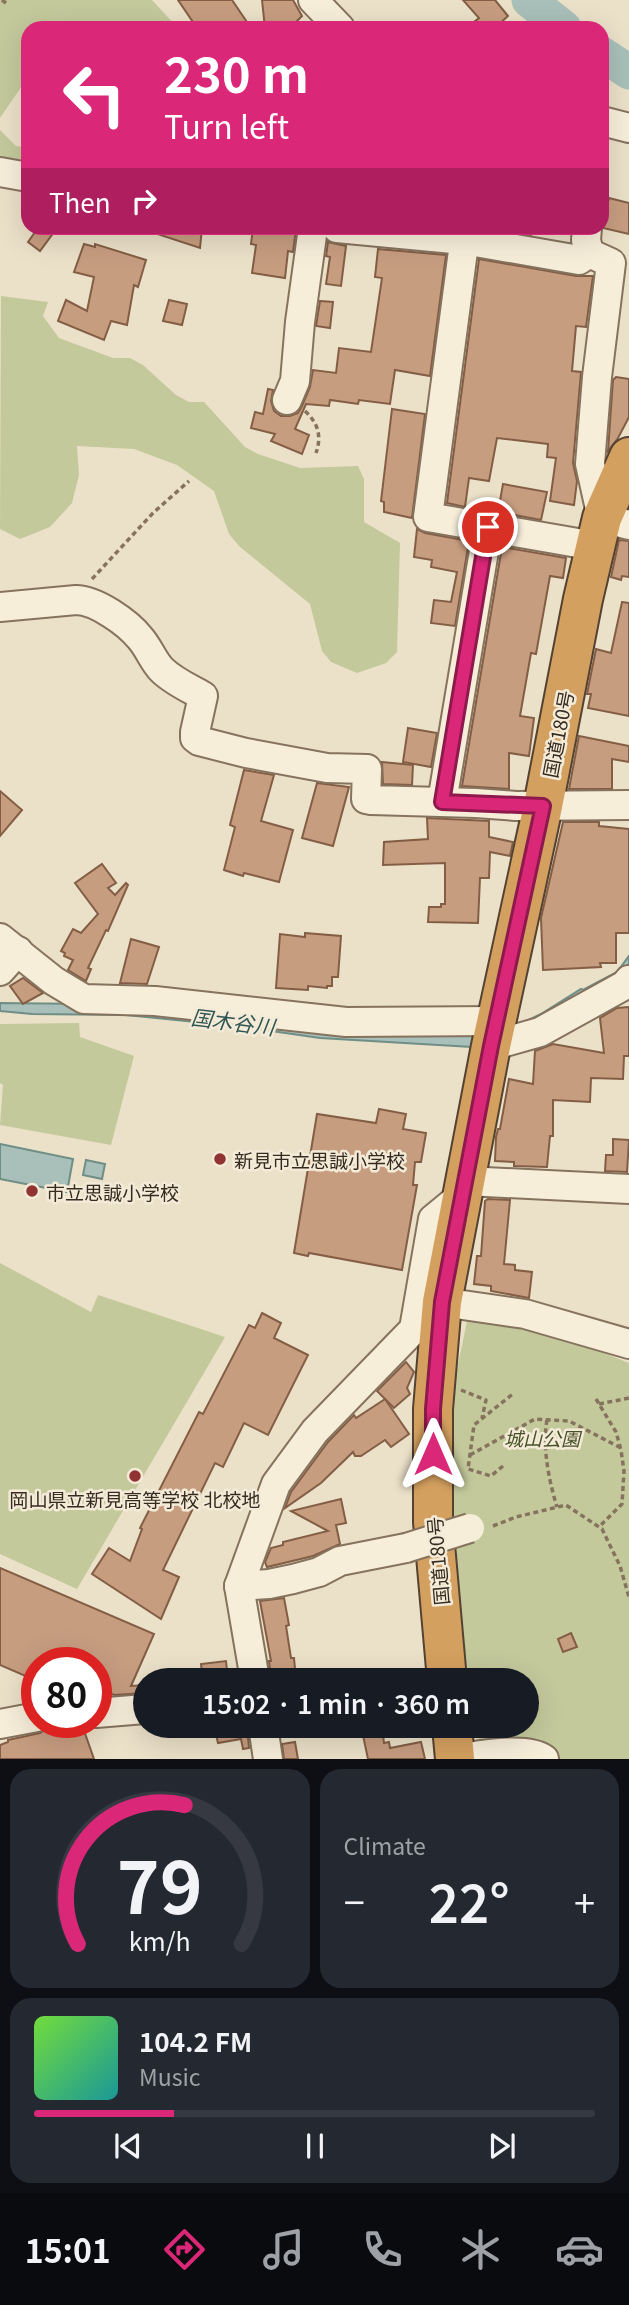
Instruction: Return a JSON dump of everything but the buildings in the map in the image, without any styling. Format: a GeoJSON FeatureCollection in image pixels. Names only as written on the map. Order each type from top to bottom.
{"type":"FeatureCollection","features":[{"type":"Feature","properties":{"kind":"highway","name":"国道180号"},"geometry":{"type":"LineString","coordinates":[[446,1668],[433,1522],[433,1409],[442,1302],[583,599],[609,530],[629,457]]}},
{"type":"Feature","properties":{"kind":"highway"},"geometry":{"type":"LineString","coordinates":[[453,1738],[455,1759]]}},
{"type":"Feature","properties":{"kind":"street"},"geometry":{"type":"LineString","coordinates":[[313,0],[333,21]]}},
{"type":"Feature","properties":{"kind":"street"},"geometry":{"type":"LineString","coordinates":[[609,123],[629,128]]}},
{"type":"Feature","properties":{"kind":"street"},"geometry":{"type":"LineString","coordinates":[[0,172],[21,176]]}},
{"type":"Feature","properties":{"kind":"street"},"geometry":{"type":"LineString","coordinates":[[287,400],[295,381],[312,235]]}},
{"type":"Feature","properties":{"kind":"street"},"geometry":{"type":"LineString","coordinates":[[465,235],[428,517],[488,527],[609,530],[590,464],[611,263],[588,240],[579,260],[469,235]]}},
{"type":"Feature","properties":{"kind":"street"},"geometry":{"type":"LineString","coordinates":[[442,802],[488,527]]}},
{"type":"Feature","properties":{"kind":"street"},"geometry":{"type":"LineString","coordinates":[[0,607],[76,600],[95,604],[133,631],[162,670],[203,696],[195,732],[195,738],[199,741],[327,768],[367,768],[366,799],[543,806],[629,805]]}},
{"type":"Feature","properties":{"kind":"street"},"geometry":{"type":"LineString","coordinates":[[6,954],[84,999],[155,1001],[346,1022],[494,1033],[540,1032],[625,985],[629,980]]}},
{"type":"Feature","properties":{"kind":"street"},"geometry":{"type":"LineString","coordinates":[[253,1668],[239,1586],[276,1484],[315,1431],[414,1329],[433,1219],[463,1189],[629,1189]]}},
{"type":"Feature","properties":{"kind":"street"},"geometry":{"type":"LineString","coordinates":[[442,1302],[525,1314],[629,1345]]}},
{"type":"Feature","properties":{"kind":"street"},"geometry":{"type":"LineString","coordinates":[[239,1586],[293,1579],[319,1572],[340,1561],[406,1548],[470,1528]]}},
{"type":"Feature","properties":{"kind":"street"},"geometry":{"type":"LineString","coordinates":[[112,1712],[133,1710]]}},
{"type":"Feature","properties":{"kind":"street"},"geometry":{"type":"LineString","coordinates":[[0,1724],[21,1720]]}},
{"type":"Feature","properties":{"kind":"street"},"geometry":{"type":"LineString","coordinates":[[264,1738],[268,1759]]}},
{"type":"Feature","properties":{"kind":"street"},"geometry":{"type":"LineString","coordinates":[[455,1759],[498,1754],[536,1754],[544,1759]]}},
{"type":"Feature","properties":{"kind":"path"},"geometry":{"type":"LineString","coordinates":[[287,400],[313,418],[319,432],[316,453]]}},
{"type":"Feature","properties":{"kind":"path"},"geometry":{"type":"LineString","coordinates":[[76,600],[79,593],[153,513],[189,481]]}},
{"type":"Feature","properties":{"kind":"path"},"geometry":{"type":"LineString","coordinates":[[459,1389],[485,1400],[481,1420]]}},
{"type":"Feature","properties":{"kind":"path"},"geometry":{"type":"LineString","coordinates":[[502,1466],[491,1476],[468,1469],[474,1425],[513,1393]]}},
{"type":"Feature","properties":{"kind":"path"},"geometry":{"type":"LineString","coordinates":[[599,1527],[622,1504],[624,1471],[617,1432],[598,1401],[629,1398]]}},
{"type":"Feature","properties":{"kind":"path"},"geometry":{"type":"LineString","coordinates":[[470,1455],[535,1419],[569,1421],[621,1448]]}},
{"type":"Feature","properties":{"kind":"path"},"geometry":{"type":"LineString","coordinates":[[547,1419],[544,1435],[548,1479],[556,1507]]}},
{"type":"Feature","properties":{"kind":"path"},"geometry":{"type":"LineString","coordinates":[[470,1528],[483,1524],[495,1527],[516,1517],[566,1505],[599,1527],[620,1566],[629,1597]]}},
{"type":"Feature","properties":{"kind":"green space"},"geometry":{"type":"Polygon","coordinates":[[[0,0],[152,0],[171,21],[21,21],[21,87],[0,118],[0,0]]]}},
{"type":"Feature","properties":{"kind":"green space"},"geometry":{"type":"Polygon","coordinates":[[[0,130],[16,146],[21,147],[21,168],[0,164],[0,130]]]}},
{"type":"Feature","properties":{"kind":"green space"},"geometry":{"type":"Polygon","coordinates":[[[1,296],[48,302],[43,316],[59,338],[113,358],[130,358],[143,365],[176,395],[189,402],[204,402],[245,447],[258,454],[300,468],[358,466],[364,479],[364,522],[400,543],[397,652],[386,663],[357,673],[331,662],[322,651],[310,604],[239,546],[229,534],[214,491],[177,465],[134,449],[77,446],[79,475],[72,503],[50,527],[20,539],[0,529],[1,296]]]}},
{"type":"Feature","properties":{"kind":"green space"},"geometry":{"type":"Polygon","coordinates":[[[79,1023],[80,1037],[134,1056],[111,1145],[0,1125],[3,1085],[0,1083],[0,1024],[79,1023]]]}},
{"type":"Feature","properties":{"kind":"green space"},"geometry":{"type":"Polygon","coordinates":[[[0,1263],[91,1312],[98,1295],[225,1337],[77,1589],[0,1554],[0,1263]]]}},
{"type":"Feature","properties":{"kind":"green space","name":"城山公園"},"geometry":{"type":"Polygon","coordinates":[[[467,1321],[551,1332],[629,1363],[629,1759],[541,1759],[538,1740],[479,1740],[539,1738],[539,1668],[467,1668],[454,1517],[453,1389],[467,1321]]]}},
{"type":"Feature","properties":{"kind":"water","name":"国木谷川"},"geometry":{"type":"Polygon","coordinates":[[[629,956],[629,976],[625,982],[472,1047],[320,1038],[126,1015],[0,1011],[0,1003],[88,1004],[516,1026],[617,972],[629,956]]]}},
{"type":"Feature","properties":{"kind":"water"},"geometry":{"type":"Polygon","coordinates":[[[0,1144],[73,1159],[67,1192],[0,1179],[0,1144]]]}},
{"type":"Feature","properties":{"kind":"water"},"geometry":{"type":"Polygon","coordinates":[[[86,1160],[105,1164],[102,1179],[83,1175],[86,1160]]]}},
{"type":"Feature","properties":{"kind":"waterway"},"geometry":{"type":"LineString","coordinates":[[529,0],[555,21]]}},
{"type":"Feature","properties":{"kind":"waterway"},"geometry":{"type":"LineString","coordinates":[[609,59],[629,72]]}},
{"type":"Feature","properties":{"kind":"place","name":"新見市立思誠小学校"},"geometry":{"type":"Point","coordinates":[220,1159]}},
{"type":"Feature","properties":{"kind":"place","name":"市立思誠小学校"},"geometry":{"type":"Point","coordinates":[32,1191]}},
{"type":"Feature","properties":{"kind":"place","name":"岡山県立新見高等学校 北校地"},"geometry":{"type":"Point","coordinates":[135,1476]}},
{"type":"Feature","properties":{"kind":"route"},"geometry":{"type":"LineString","coordinates":[[433,1454],[433,1409],[442,1302],[491,1046],[543,806],[442,802],[488,527]]}}]}
